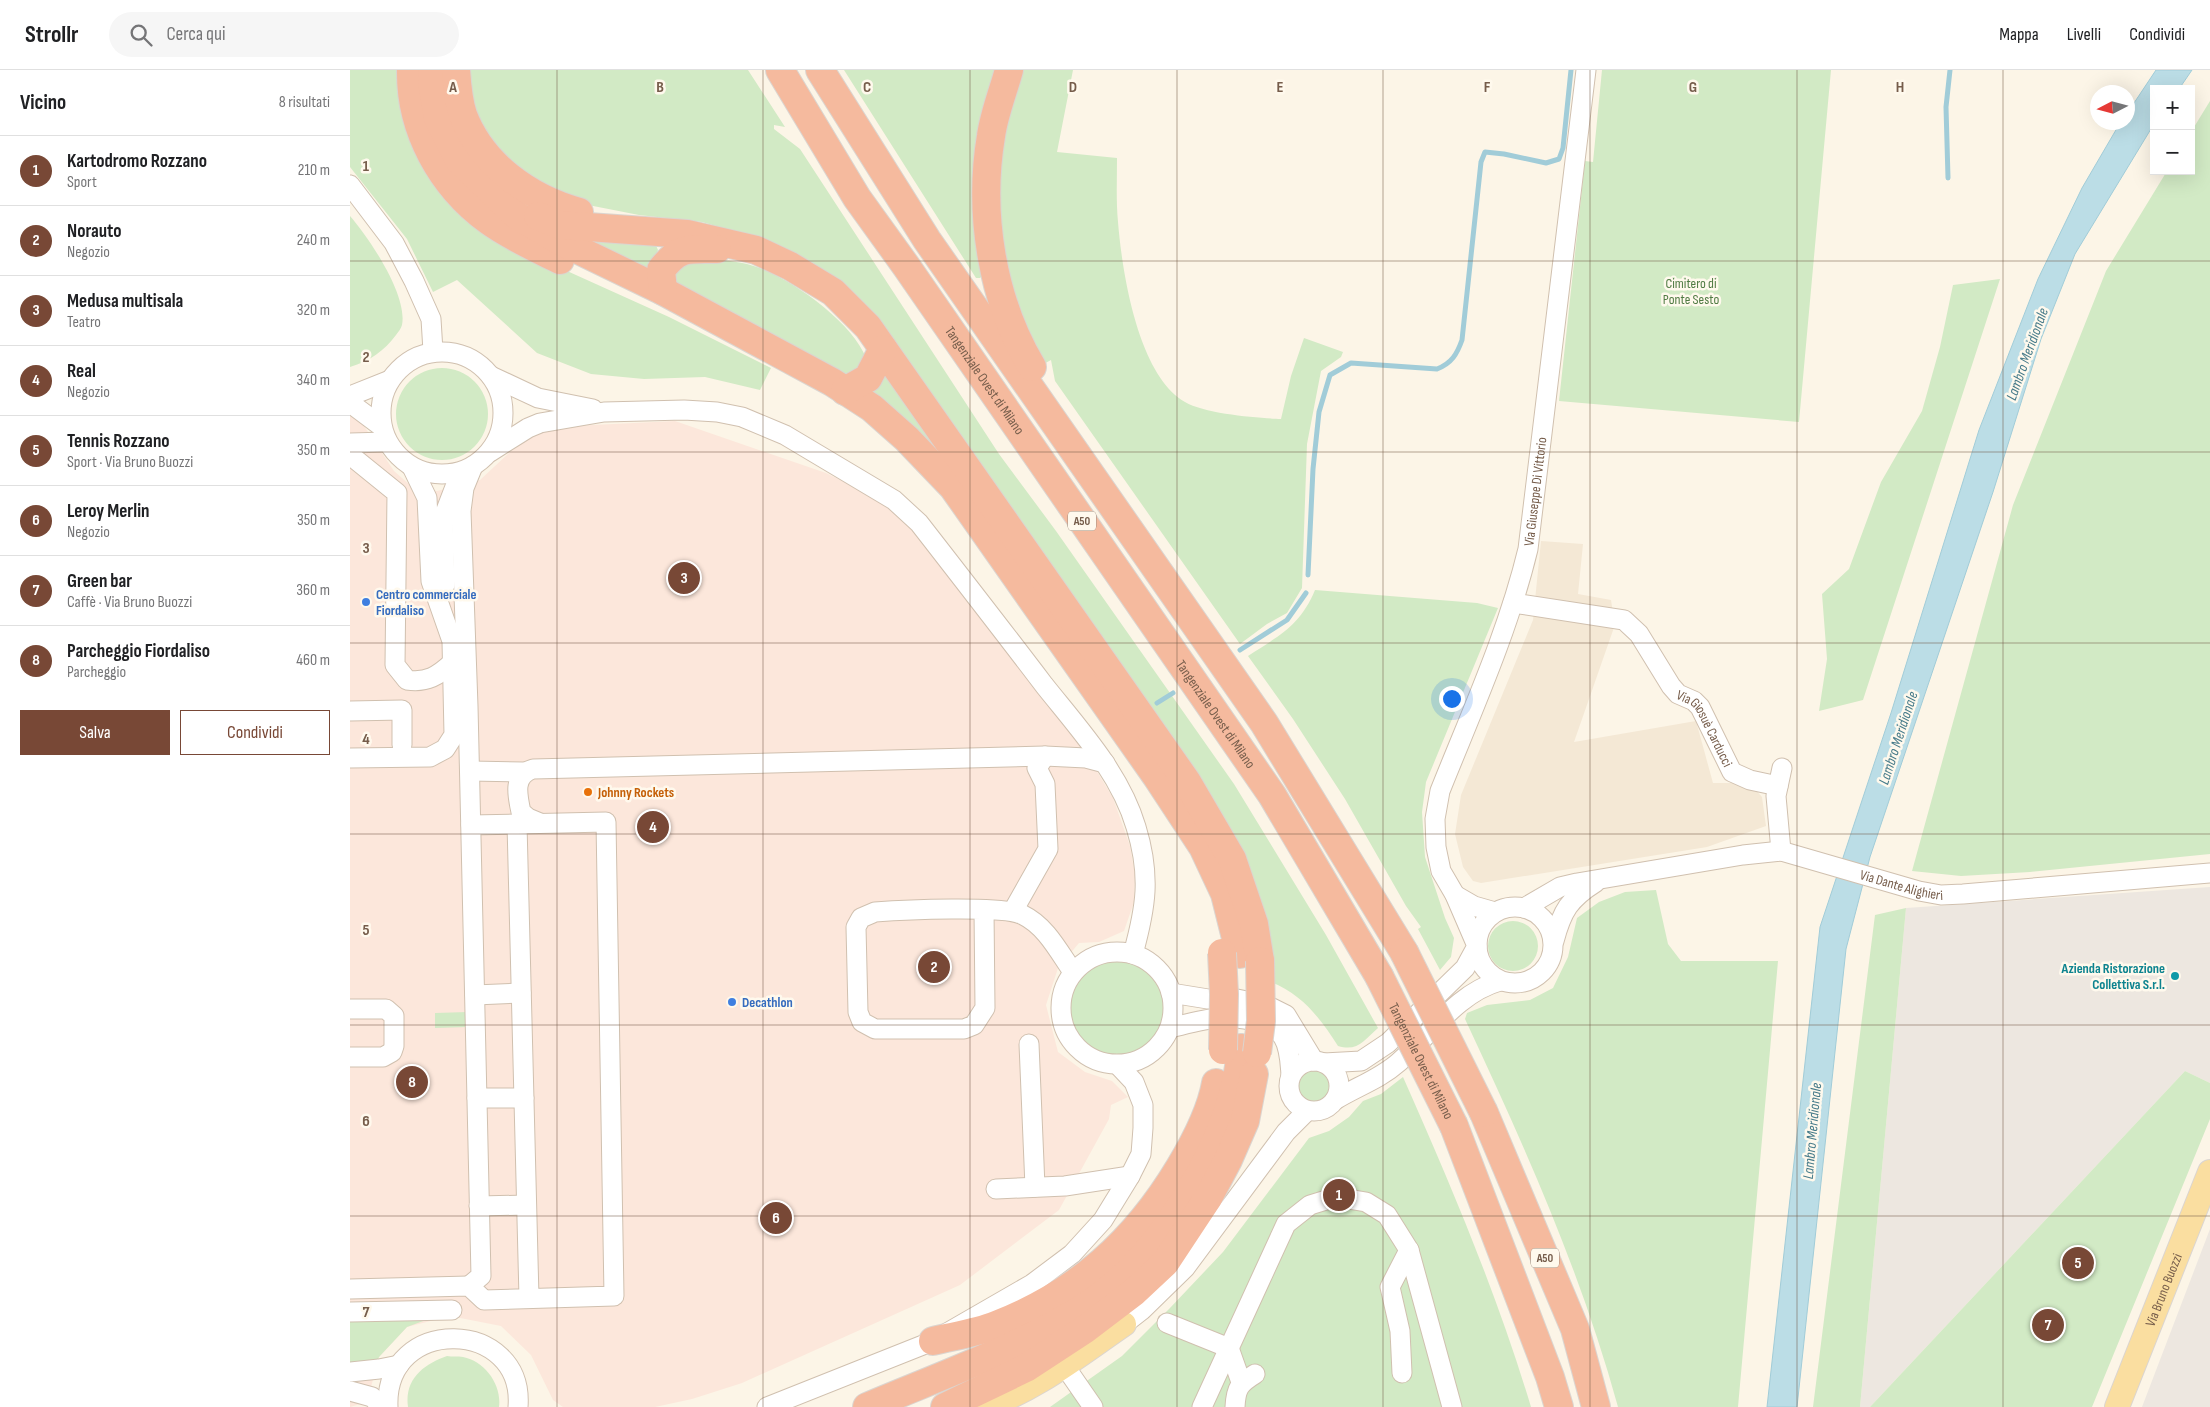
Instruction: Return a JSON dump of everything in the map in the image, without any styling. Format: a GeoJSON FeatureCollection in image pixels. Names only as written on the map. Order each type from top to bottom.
{"type":"FeatureCollection","features":[{"type":"Feature","properties":{"kind":"highway"},"geometry":{"type":"LineString","coordinates":[[411,70],[413,100],[427,148],[442,174],[463,199],[489,221],[521,241],[568,264],[777,354]]}},
{"type":"Feature","properties":{"kind":"highway"},"geometry":{"type":"LineString","coordinates":[[433,70],[432,82],[438,118],[459,160],[491,193],[516,215],[560,241],[663,291],[845,391],[872,408],[906,439],[952,487],[1157,777],[1172,802],[1202,873],[1241,956],[1261,1021],[1240,1050],[1214,1095],[1190,1149],[1159,1200],[1122,1245],[1088,1275],[1044,1303],[994,1326],[933,1341]]}},
{"type":"Feature","properties":{"kind":"highway"},"geometry":{"type":"LineString","coordinates":[[456,70],[458,97],[470,130],[486,155],[506,175],[548,200],[573,210],[654,230]]}},
{"type":"Feature","properties":{"kind":"highway"},"geometry":{"type":"LineString","coordinates":[[760,70],[812,151],[830,172],[857,198]]}},
{"type":"Feature","properties":{"kind":"highway","name":"Tangenziale Ovest di Milano"},"geometry":{"type":"LineString","coordinates":[[780,70],[857,198],[1272,796],[1379,976],[1454,1126],[1550,1377],[1558,1407]]}},
{"type":"Feature","properties":{"kind":"highway","name":"A50"},"geometry":{"type":"LineString","coordinates":[[820,70],[928,240],[1103,495],[1264,723],[1404,952],[1484,1113],[1575,1329],[1596,1407]]}},
{"type":"Feature","properties":{"kind":"highway"},"geometry":{"type":"LineString","coordinates":[[1009,70],[991,136],[986,201],[996,283],[1022,350],[1068,428],[1103,495]]}},
{"type":"Feature","properties":{"kind":"highway"},"geometry":{"type":"LineString","coordinates":[[491,193],[529,213],[560,225],[654,230],[687,234],[756,250],[790,266],[833,292],[868,327],[1187,782],[1232,859],[1254,924],[1224,994],[1240,1050],[1245,1121],[1228,1160],[1208,1198],[1164,1263],[1134,1292],[1084,1330],[1026,1368],[945,1407]]}},
{"type":"Feature","properties":{"kind":"highway"},"geometry":{"type":"LineString","coordinates":[[663,291],[661,270],[672,256],[689,249],[756,250]]}},
{"type":"Feature","properties":{"kind":"highway"},"geometry":{"type":"LineString","coordinates":[[845,391],[868,378],[883,349]]}},
{"type":"Feature","properties":{"kind":"highway"},"geometry":{"type":"LineString","coordinates":[[868,1407],[1026,1339],[1091,1303],[1124,1276],[1150,1248],[1193,1187],[1218,1138],[1236,1083],[1240,1050]]}},
{"type":"Feature","properties":{"kind":"main road","name":"Via Bruno Buozzi"},"geometry":{"type":"LineString","coordinates":[[2117,1407],[2210,1172]]}},
{"type":"Feature","properties":{"kind":"main road"},"geometry":{"type":"LineString","coordinates":[[981,1407],[1004,1400],[1067,1370],[1100,1350],[1124,1324]]}},
{"type":"Feature","properties":{"kind":"main road"},"geometry":{"type":"LineString","coordinates":[[1020,1407],[1067,1370]]}},
{"type":"Feature","properties":{"kind":"street","name":"Via Giuseppe Di Vittorio"},"geometry":{"type":"LineString","coordinates":[[1477,946],[1455,895],[1442,871],[1436,847],[1435,820],[1440,791],[1513,603],[1528,548],[1550,351],[1586,70]]}},
{"type":"Feature","properties":{"kind":"street"},"geometry":{"type":"LineString","coordinates":[[350,185],[394,243],[414,281],[431,319],[433,351]]}},
{"type":"Feature","properties":{"kind":"street"},"geometry":{"type":"LineString","coordinates":[[384,434],[380,410],[383,394],[390,380],[401,366],[416,356],[433,351],[449,351],[465,355],[480,364],[491,376],[501,394],[504,414],[500,434],[490,452]]}},
{"type":"Feature","properties":{"kind":"street"},"geometry":{"type":"LineString","coordinates":[[491,376],[538,398],[604,412]]}},
{"type":"Feature","properties":{"kind":"street"},"geometry":{"type":"LineString","coordinates":[[350,396],[390,380]]}},
{"type":"Feature","properties":{"kind":"street"},"geometry":{"type":"LineString","coordinates":[[350,403],[384,434],[398,456],[412,467],[428,473],[444,475],[467,469],[528,428],[540,423],[604,412],[684,410],[717,412],[742,417],[785,435],[894,500],[919,523],[1105,763],[1128,804],[1137,828],[1144,861],[1146,890],[1144,916],[1133,954]]}},
{"type":"Feature","properties":{"kind":"street"},"geometry":{"type":"LineString","coordinates":[[350,443],[384,434]]}},
{"type":"Feature","properties":{"kind":"street"},"geometry":{"type":"LineString","coordinates":[[350,456],[396,493],[395,666],[407,680],[421,682],[441,673],[453,662]]}},
{"type":"Feature","properties":{"kind":"street"},"geometry":{"type":"LineString","coordinates":[[350,758],[430,756],[445,749],[454,735],[452,641],[431,581],[427,498],[412,467]]}},
{"type":"Feature","properties":{"kind":"street"},"geometry":{"type":"LineString","coordinates":[[445,585],[443,518],[467,469]]}},
{"type":"Feature","properties":{"kind":"street"},"geometry":{"type":"LineString","coordinates":[[350,1289],[469,1286],[481,1276],[470,771],[461,501],[467,469]]}},
{"type":"Feature","properties":{"kind":"street","name":"Via Giosuè Carducci"},"geometry":{"type":"LineString","coordinates":[[1513,603],[1624,620],[1639,634],[1670,686],[1678,694],[1694,701],[1700,707],[1732,772],[1750,780],[1780,777],[1776,796],[1781,852]]}},
{"type":"Feature","properties":{"kind":"street"},"geometry":{"type":"LineString","coordinates":[[444,620],[445,614],[450,611],[458,611],[464,622]]}},
{"type":"Feature","properties":{"kind":"street"},"geometry":{"type":"LineString","coordinates":[[350,746],[422,744],[437,741],[446,732],[452,718],[454,688]]}},
{"type":"Feature","properties":{"kind":"street"},"geometry":{"type":"LineString","coordinates":[[350,711],[402,710],[402,745]]}},
{"type":"Feature","properties":{"kind":"street"},"geometry":{"type":"LineString","coordinates":[[470,771],[524,772],[533,769],[561,767],[1045,756],[1086,758],[1105,763]]}},
{"type":"Feature","properties":{"kind":"street"},"geometry":{"type":"LineString","coordinates":[[1013,912],[1048,849],[1046,784],[1037,768],[1045,756]]}},
{"type":"Feature","properties":{"kind":"street"},"geometry":{"type":"LineString","coordinates":[[524,772],[520,778],[518,795],[521,812],[528,818],[541,824]]}},
{"type":"Feature","properties":{"kind":"street"},"geometry":{"type":"LineString","coordinates":[[469,1286],[484,1300],[614,1296],[606,822],[471,825]]}},
{"type":"Feature","properties":{"kind":"street"},"geometry":{"type":"LineString","coordinates":[[517,824],[529,1298]]}},
{"type":"Feature","properties":{"kind":"street","name":"Via Dante Alighieri"},"geometry":{"type":"LineString","coordinates":[[1524,908],[1560,887],[1743,855],[1781,852],[1933,893],[1963,894],[2210,873]]}},
{"type":"Feature","properties":{"kind":"street","name":"Via Dante Alighieri"},"geometry":{"type":"LineString","coordinates":[[1554,941],[1562,917],[1572,899],[1599,880]]}},
{"type":"Feature","properties":{"kind":"street"},"geometry":{"type":"LineString","coordinates":[[1455,895],[1474,906],[1495,912],[1514,907],[1535,912],[1551,930],[1554,941],[1550,961],[1539,977],[1520,984],[1500,981],[1488,973],[1480,961],[1477,946]]}},
{"type":"Feature","properties":{"kind":"street"},"geometry":{"type":"LineString","coordinates":[[984,910],[985,1008],[974,1025],[964,1029],[875,1030],[862,1022],[858,1012],[856,926],[861,918],[875,912],[984,910],[1013,912],[1024,915],[1049,935],[1072,972]]}},
{"type":"Feature","properties":{"kind":"street"},"geometry":{"type":"LineString","coordinates":[[1291,1075],[1301,1064],[1361,1061],[1388,1043],[1465,968],[1477,946],[1482,927],[1495,912]]}},
{"type":"Feature","properties":{"kind":"street"},"geometry":{"type":"LineString","coordinates":[[1116,951],[1133,954],[1150,962],[1163,976],[1171,993],[1173,1011],[1170,1028],[1162,1043],[1150,1055],[1135,1062],[1118,1065],[1099,1063],[1083,1054],[1070,1041],[1062,1024],[1060,1006],[1063,988],[1072,972],[1085,961],[1100,954],[1116,951]]}},
{"type":"Feature","properties":{"kind":"street"},"geometry":{"type":"LineString","coordinates":[[1170,1028],[1208,1018],[1234,1016],[1271,1026],[1283,1037],[1289,1054],[1291,1075],[1288,1089],[1290,1096],[1300,1108],[1307,1111],[1322,1110],[1351,1090],[1369,1082],[1397,1063],[1473,992],[1500,981]]}},
{"type":"Feature","properties":{"kind":"street"},"geometry":{"type":"LineString","coordinates":[[475,995],[521,993]]}},
{"type":"Feature","properties":{"kind":"street"},"geometry":{"type":"LineString","coordinates":[[1171,993],[1208,999],[1237,999],[1266,1005],[1286,1015],[1319,1062],[1332,1068],[1337,1075],[1339,1083],[1336,1100]]}},
{"type":"Feature","properties":{"kind":"street"},"geometry":{"type":"LineString","coordinates":[[350,1009],[386,1008],[394,1016],[394,1046],[392,1052],[383,1057],[350,1057]]}},
{"type":"Feature","properties":{"kind":"street"},"geometry":{"type":"LineString","coordinates":[[1029,1044],[1035,1187]]}},
{"type":"Feature","properties":{"kind":"street"},"geometry":{"type":"LineString","coordinates":[[767,1407],[933,1341],[1032,1284],[1072,1254],[1103,1220],[1141,1154],[1143,1105],[1134,1082],[1118,1065]]}},
{"type":"Feature","properties":{"kind":"street"},"geometry":{"type":"LineString","coordinates":[[477,1098],[524,1098]]}},
{"type":"Feature","properties":{"kind":"street"},"geometry":{"type":"LineString","coordinates":[[1124,1324],[1142,1310],[1185,1268],[1286,1132],[1307,1111]]}},
{"type":"Feature","properties":{"kind":"street"},"geometry":{"type":"LineString","coordinates":[[996,1189],[1080,1184],[1130,1176]]}},
{"type":"Feature","properties":{"kind":"street"},"geometry":{"type":"LineString","coordinates":[[1202,1407],[1286,1224],[1310,1205],[1336,1197],[1366,1202],[1387,1215],[1409,1250],[1452,1407]]}},
{"type":"Feature","properties":{"kind":"street"},"geometry":{"type":"LineString","coordinates":[[479,1206],[526,1205]]}},
{"type":"Feature","properties":{"kind":"street"},"geometry":{"type":"LineString","coordinates":[[1402,1373],[1400,1331],[1390,1287],[1409,1250]]}},
{"type":"Feature","properties":{"kind":"street"},"geometry":{"type":"LineString","coordinates":[[350,1312],[452,1310]]}},
{"type":"Feature","properties":{"kind":"street"},"geometry":{"type":"LineString","coordinates":[[1167,1323],[1229,1348],[1248,1378],[1236,1394],[1235,1407]]}},
{"type":"Feature","properties":{"kind":"street"},"geometry":{"type":"LineString","coordinates":[[388,1407],[392,1380],[399,1365],[412,1352],[427,1342],[444,1338],[462,1338],[480,1342],[495,1352],[507,1365],[515,1381],[519,1399],[518,1407]]}},
{"type":"Feature","properties":{"kind":"street"},"geometry":{"type":"LineString","coordinates":[[382,1407],[372,1398],[351,1386],[378,1370],[399,1365]]}},
{"type":"Feature","properties":{"kind":"street"},"geometry":{"type":"LineString","coordinates":[[1067,1370],[1093,1407]]}},
{"type":"Feature","properties":{"kind":"shaded area"},"geometry":{"type":"Polygon","coordinates":[[[350,416],[362,423],[394,471],[410,485],[437,491],[480,480],[510,452],[530,437],[552,427],[675,421],[826,473],[901,510],[1086,753],[1113,798],[1130,846],[1135,875],[1134,902],[1124,931],[1099,942],[1079,943],[1058,968],[1046,1005],[1058,1052],[1085,1072],[1112,1081],[1128,1097],[1111,1105],[1109,1119],[1059,1210],[960,1285],[742,1383],[692,1399],[655,1407],[563,1407],[553,1400],[531,1355],[501,1326],[450,1316],[407,1327],[379,1357],[367,1402],[350,1407],[350,416]]]}},
{"type":"Feature","properties":{"kind":"shaded area"},"geometry":{"type":"Polygon","coordinates":[[[1541,541],[1583,544],[1578,594],[1611,600],[1613,613],[1618,616],[1574,742],[1696,721],[1713,783],[1741,783],[1755,789],[1762,797],[1766,826],[1707,847],[1481,883],[1473,881],[1463,867],[1455,834],[1461,795],[1533,620],[1541,541]]]}},
{"type":"Feature","properties":{"kind":"shaded area"},"geometry":{"type":"Polygon","coordinates":[[[2210,887],[2210,1083],[2185,1071],[1870,1407],[1860,1407],[1906,908],[2210,887]]]}},
{"type":"Feature","properties":{"kind":"shaded area"},"geometry":{"type":"Polygon","coordinates":[[[2210,1229],[2210,1407],[2142,1407],[2210,1229]]]}},
{"type":"Feature","properties":{"kind":"green space"},"geometry":{"type":"Polygon","coordinates":[[[350,70],[404,70],[556,266],[669,317],[771,368],[760,390],[705,377],[644,379],[591,374],[537,353],[457,280],[433,292],[407,239],[350,167],[350,70]]]}},
{"type":"Feature","properties":{"kind":"green space"},"geometry":{"type":"Polygon","coordinates":[[[469,70],[748,70],[785,127],[774,125],[774,129],[800,149],[999,454],[1056,531],[1234,784],[1326,935],[1378,1028],[1356,1046],[1338,1046],[1310,1008],[1282,987],[1271,982],[933,407],[865,304],[818,268],[772,242],[702,222],[639,215],[583,204],[530,185],[493,148],[475,115],[469,70]]]}},
{"type":"Feature","properties":{"kind":"green space"},"geometry":{"type":"Polygon","coordinates":[[[844,70],[996,70],[982,276],[980,278],[976,278],[844,70]]]}},
{"type":"Feature","properties":{"kind":"green space"},"geometry":{"type":"Polygon","coordinates":[[[1016,70],[1073,70],[1057,152],[1117,158],[1120,243],[1135,321],[1155,370],[1169,389],[1185,402],[1205,410],[1232,415],[1281,419],[1291,376],[1304,338],[1343,352],[1341,357],[1321,371],[1307,444],[1302,588],[1287,613],[1267,624],[1240,644],[1055,381],[1051,360],[1040,366],[1008,295],[995,181],[1016,70]]]}},
{"type":"Feature","properties":{"kind":"green space","name":"Cimitero di Ponte Sesto"},"geometry":{"type":"Polygon","coordinates":[[[1602,70],[1831,70],[1799,422],[1559,401],[1585,161],[1593,162],[1602,70]]]}},
{"type":"Feature","properties":{"kind":"green space"},"geometry":{"type":"Polygon","coordinates":[[[2210,101],[2210,854],[2030,872],[1961,876],[1912,871],[2013,505],[2106,271],[2165,175],[2195,175],[2195,125],[2210,101]]]}},
{"type":"Feature","properties":{"kind":"green space"},"geometry":{"type":"Polygon","coordinates":[[[350,216],[376,252],[393,283],[399,298],[402,325],[387,346],[376,355],[350,367],[350,216]]]}},
{"type":"Feature","properties":{"kind":"green space"},"geometry":{"type":"Polygon","coordinates":[[[593,238],[655,243],[658,250],[648,274],[592,244],[593,238]]]}},
{"type":"Feature","properties":{"kind":"green space"},"geometry":{"type":"Polygon","coordinates":[[[697,257],[747,264],[763,269],[798,288],[816,301],[847,329],[866,358],[860,369],[844,377],[676,288],[671,263],[697,257]]]}},
{"type":"Feature","properties":{"kind":"green space"},"geometry":{"type":"Polygon","coordinates":[[[2000,279],[1863,700],[1819,711],[1827,659],[1822,594],[1849,569],[1881,482],[1922,411],[1940,347],[1953,285],[2000,279]]]}},
{"type":"Feature","properties":{"kind":"green space"},"geometry":{"type":"Polygon","coordinates":[[[442,368],[460,371],[475,381],[485,396],[488,414],[485,432],[475,447],[460,457],[442,460],[424,457],[409,447],[399,432],[396,414],[399,396],[409,381],[424,371],[442,368]]]}},
{"type":"Feature","properties":{"kind":"green space"},"geometry":{"type":"Polygon","coordinates":[[[881,368],[966,489],[864,384],[881,368]]]}},
{"type":"Feature","properties":{"kind":"green space"},"geometry":{"type":"Polygon","coordinates":[[[1315,590],[1477,603],[1498,608],[1426,782],[1422,812],[1425,857],[1445,918],[1454,938],[1451,957],[1440,970],[1418,929],[1421,927],[1406,906],[1345,799],[1293,719],[1248,656],[1288,629],[1303,613],[1315,590]]]}},
{"type":"Feature","properties":{"kind":"green space"},"geometry":{"type":"Polygon","coordinates":[[[1656,890],[1668,944],[1681,961],[1778,961],[1738,1407],[1618,1407],[1587,1307],[1569,1258],[1530,1162],[1465,1019],[1467,1013],[1487,1005],[1530,1000],[1553,988],[1568,957],[1577,918],[1599,902],[1625,892],[1656,890]]]}},
{"type":"Feature","properties":{"kind":"green space"},"geometry":{"type":"Polygon","coordinates":[[[1906,908],[1860,1407],[1813,1407],[1875,915],[1906,908]]]}},
{"type":"Feature","properties":{"kind":"green space"},"geometry":{"type":"Polygon","coordinates":[[[1508,921],[1518,921],[1531,928],[1538,941],[1538,951],[1531,964],[1518,971],[1508,971],[1499,967],[1492,960],[1488,951],[1488,941],[1492,932],[1499,925],[1508,921]]]}},
{"type":"Feature","properties":{"kind":"green space"},"geometry":{"type":"Polygon","coordinates":[[[1117,961],[1135,965],[1150,975],[1160,990],[1164,1008],[1160,1026],[1150,1041],[1135,1051],[1117,1055],[1099,1051],[1084,1041],[1074,1026],[1070,1008],[1074,990],[1084,975],[1099,965],[1117,961]]]}},
{"type":"Feature","properties":{"kind":"green space"},"geometry":{"type":"Polygon","coordinates":[[[468,1012],[468,1027],[435,1028],[435,1013],[468,1012]]]}},
{"type":"Feature","properties":{"kind":"green space"},"geometry":{"type":"Polygon","coordinates":[[[1313,1070],[1319,1071],[1324,1075],[1328,1080],[1328,1092],[1324,1097],[1319,1101],[1313,1102],[1307,1101],[1302,1097],[1298,1092],[1297,1086],[1298,1080],[1302,1075],[1307,1071],[1313,1070]]]}},
{"type":"Feature","properties":{"kind":"green space"},"geometry":{"type":"Polygon","coordinates":[[[2185,1071],[2210,1083],[2210,1119],[2092,1407],[1870,1407],[2185,1071]]]}},
{"type":"Feature","properties":{"kind":"green space"},"geometry":{"type":"Polygon","coordinates":[[[1403,1077],[1488,1281],[1531,1407],[1050,1407],[1122,1356],[1170,1308],[1223,1252],[1309,1138],[1329,1131],[1349,1117],[1363,1101],[1381,1094],[1403,1077]]]}},
{"type":"Feature","properties":{"kind":"green space"},"geometry":{"type":"Polygon","coordinates":[[[434,1317],[407,1327],[379,1357],[377,1362],[350,1364],[350,1319],[434,1317]]]}},
{"type":"Feature","properties":{"kind":"green space"},"geometry":{"type":"Polygon","coordinates":[[[447,1356],[471,1359],[485,1369],[498,1390],[499,1407],[408,1407],[409,1388],[417,1374],[431,1363],[447,1356]]]}},
{"type":"Feature","properties":{"kind":"water","name":"Lambro Meridionale"},"geometry":{"type":"Polygon","coordinates":[[[2156,70],[2192,70],[2182,85],[2150,85],[2150,131],[2075,254],[2041,339],[1993,492],[1870,857],[1846,949],[1797,1407],[1767,1407],[1820,927],[1891,713],[1979,430],[2038,279],[2082,188],[2116,130],[2135,130],[2135,102],[2156,70]]]}},
{"type":"Feature","properties":{"kind":"waterway"},"geometry":{"type":"LineString","coordinates":[[1308,575],[1313,469],[1319,412],[1330,375],[1351,363],[1437,369],[1447,364],[1453,358],[1462,340],[1481,162],[1485,152],[1546,163],[1559,159],[1563,148],[1571,70]]}},
{"type":"Feature","properties":{"kind":"waterway"},"geometry":{"type":"LineString","coordinates":[[1948,178],[1946,107],[1950,70]]}},
{"type":"Feature","properties":{"kind":"waterway"},"geometry":{"type":"LineString","coordinates":[[1240,650],[1287,620],[1306,593]]}},
{"type":"Feature","properties":{"kind":"waterway"},"geometry":{"type":"LineString","coordinates":[[1157,703],[1173,693]]}},
{"type":"Feature","properties":{"kind":"place","name":"Medusa multisala"},"geometry":{"type":"Point","coordinates":[684,578]}},
{"type":"Feature","properties":{"kind":"place","name":"Centro commerciale Fiordaliso"},"geometry":{"type":"Point","coordinates":[366,602]}},
{"type":"Feature","properties":{"kind":"place","name":"Johnny Rockets"},"geometry":{"type":"Point","coordinates":[588,792]}},
{"type":"Feature","properties":{"kind":"place","name":"Real"},"geometry":{"type":"Point","coordinates":[653,827]}},
{"type":"Feature","properties":{"kind":"place","name":"Norauto"},"geometry":{"type":"Point","coordinates":[934,967]}},
{"type":"Feature","properties":{"kind":"place","name":"Azienda Ristorazione Collettiva S.r.l."},"geometry":{"type":"Point","coordinates":[2175,976]}},
{"type":"Feature","properties":{"kind":"place","name":"Decathlon"},"geometry":{"type":"Point","coordinates":[732,1002]}},
{"type":"Feature","properties":{"kind":"place","name":"Parcheggio Fiordaliso"},"geometry":{"type":"Point","coordinates":[412,1082]}},
{"type":"Feature","properties":{"kind":"place","name":"Kartodromo Rozzano"},"geometry":{"type":"Point","coordinates":[1339,1195]}},
{"type":"Feature","properties":{"kind":"place","name":"Leroy Merlin"},"geometry":{"type":"Point","coordinates":[776,1218]}},
{"type":"Feature","properties":{"kind":"place","name":"Tennis Rozzano"},"geometry":{"type":"Point","coordinates":[2078,1263]}},
{"type":"Feature","properties":{"kind":"place","name":"Green bar"},"geometry":{"type":"Point","coordinates":[2048,1325]}}]}
